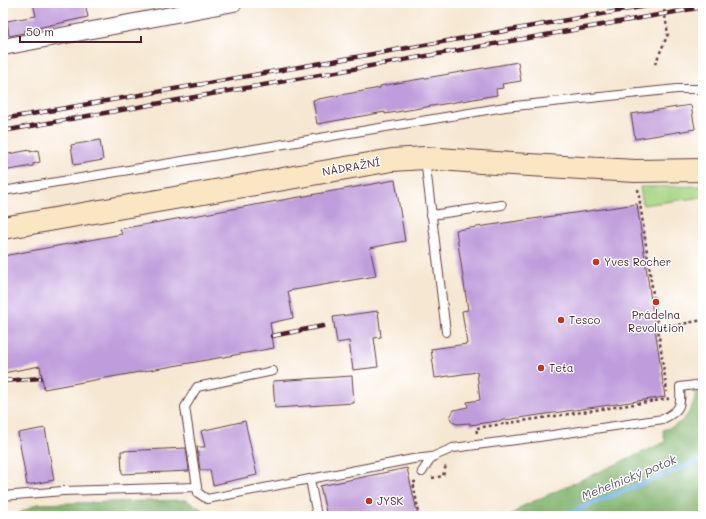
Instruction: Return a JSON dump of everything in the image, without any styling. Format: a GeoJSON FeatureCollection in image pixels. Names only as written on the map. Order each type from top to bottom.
{"type":"FeatureCollection","features":[{"type":"Feature","properties":{"kind":"main road","name":"NÁDRAŽNÍ"},"geometry":{"type":"LineString","coordinates":[[3,228],[392,160],[425,158],[635,171],[703,170]]}},
{"type":"Feature","properties":{"kind":"street"},"geometry":{"type":"LineString","coordinates":[[3,47],[234,3]]}},
{"type":"Feature","properties":{"kind":"lane"},"geometry":{"type":"LineString","coordinates":[[3,191],[505,107],[677,89],[703,89]]}},
{"type":"Feature","properties":{"kind":"lane"},"geometry":{"type":"LineString","coordinates":[[425,158],[446,332]]}},
{"type":"Feature","properties":{"kind":"lane"},"geometry":{"type":"LineString","coordinates":[[431,215],[502,205]]}},
{"type":"Feature","properties":{"kind":"lane"},"geometry":{"type":"LineString","coordinates":[[273,371],[197,387],[184,407],[198,493],[207,499],[413,459],[432,457],[453,448],[663,419],[675,413],[681,403],[680,387],[703,384]]}},
{"type":"Feature","properties":{"kind":"lane"},"geometry":{"type":"LineString","coordinates":[[422,472],[432,457]]}},
{"type":"Feature","properties":{"kind":"lane"},"geometry":{"type":"LineString","coordinates":[[310,479],[317,516]]}},
{"type":"Feature","properties":{"kind":"lane"},"geometry":{"type":"LineString","coordinates":[[3,496],[63,491],[197,487]]}},
{"type":"Feature","properties":{"kind":"path"},"geometry":{"type":"LineString","coordinates":[[655,64],[668,34],[663,3]]}},
{"type":"Feature","properties":{"kind":"path"},"geometry":{"type":"LineString","coordinates":[[637,185],[656,329],[703,320]]}},
{"type":"Feature","properties":{"kind":"green space"},"geometry":{"type":"Polygon","coordinates":[[[703,186],[703,197],[643,205],[640,187],[703,186]]]}},
{"type":"Feature","properties":{"kind":"green space"},"geometry":{"type":"Polygon","coordinates":[[[700,390],[703,402],[703,516],[510,516],[521,507],[665,442],[663,430],[678,424],[685,418],[691,409],[696,394],[700,390]]]}},
{"type":"Feature","properties":{"kind":"green space"},"geometry":{"type":"Polygon","coordinates":[[[186,500],[213,516],[14,516],[37,504],[186,500]]]}},
{"type":"Feature","properties":{"kind":"building"},"geometry":{"type":"Polygon","coordinates":[[[33,3],[85,3],[88,17],[24,31],[24,33],[9,36],[7,21],[36,16],[33,3]]]}},
{"type":"Feature","properties":{"kind":"building"},"geometry":{"type":"Polygon","coordinates":[[[518,62],[521,81],[502,84],[503,88],[496,89],[497,95],[317,124],[313,100],[380,88],[380,86],[518,62]]]}},
{"type":"Feature","properties":{"kind":"building"},"geometry":{"type":"Polygon","coordinates":[[[691,105],[695,129],[635,139],[631,114],[691,105]]]}},
{"type":"Feature","properties":{"kind":"building"},"geometry":{"type":"Polygon","coordinates":[[[100,140],[103,160],[74,165],[71,145],[100,140]]]}},
{"type":"Feature","properties":{"kind":"building"},"geometry":{"type":"Polygon","coordinates":[[[30,150],[30,152],[38,150],[40,162],[33,164],[33,166],[3,171],[3,155],[30,150]]]}},
{"type":"Feature","properties":{"kind":"building"},"geometry":{"type":"Polygon","coordinates":[[[395,180],[405,241],[370,248],[376,276],[288,291],[293,318],[270,323],[274,348],[44,389],[40,366],[3,373],[3,256],[122,234],[120,229],[395,180]]]}},
{"type":"Feature","properties":{"kind":"building","name":"Tesco"},"geometry":{"type":"Polygon","coordinates":[[[637,204],[665,397],[470,425],[470,423],[457,424],[452,422],[450,417],[454,410],[468,407],[467,402],[480,400],[477,372],[435,378],[431,349],[467,344],[462,311],[468,310],[456,230],[637,204]]]}},
{"type":"Feature","properties":{"kind":"building"},"geometry":{"type":"Polygon","coordinates":[[[378,311],[381,337],[374,338],[378,367],[353,370],[349,341],[337,343],[333,317],[378,311]]]}},
{"type":"Feature","properties":{"kind":"building"},"geometry":{"type":"Polygon","coordinates":[[[352,376],[354,403],[275,408],[273,381],[352,376]]]}},
{"type":"Feature","properties":{"kind":"building"},"geometry":{"type":"Polygon","coordinates":[[[245,421],[257,475],[213,485],[210,470],[200,470],[197,447],[205,447],[201,431],[245,421]]]}},
{"type":"Feature","properties":{"kind":"building"},"geometry":{"type":"Polygon","coordinates":[[[45,428],[54,480],[27,485],[18,433],[45,428]]]}},
{"type":"Feature","properties":{"kind":"building"},"geometry":{"type":"Polygon","coordinates":[[[186,448],[189,471],[122,474],[121,451],[186,448]]]}},
{"type":"Feature","properties":{"kind":"building","name":"JYSK"},"geometry":{"type":"Polygon","coordinates":[[[407,468],[418,516],[327,516],[320,486],[407,468]]]}},
{"type":"Feature","properties":{"kind":"waterway","name":"Mehelnický potok"},"geometry":{"type":"LineString","coordinates":[[562,516],[703,459]]}},
{"type":"Feature","properties":{"kind":"railway"},"geometry":{"type":"LineString","coordinates":[[3,119],[664,3]]}},
{"type":"Feature","properties":{"kind":"railway"},"geometry":{"type":"LineString","coordinates":[[3,131],[703,7]]}},
{"type":"Feature","properties":{"kind":"railway"},"geometry":{"type":"LineString","coordinates":[[272,336],[323,326]]}},
{"type":"Feature","properties":{"kind":"railway"},"geometry":{"type":"LineString","coordinates":[[3,381],[41,378]]}},
{"type":"Feature","properties":{"kind":"place","name":"Yves Rocher"},"geometry":{"type":"Point","coordinates":[596,262]}},
{"type":"Feature","properties":{"kind":"place","name":"Prádelna Revolution"},"geometry":{"type":"Point","coordinates":[656,302]}},
{"type":"Feature","properties":{"kind":"place","name":"Tesco"},"geometry":{"type":"Point","coordinates":[561,320]}},
{"type":"Feature","properties":{"kind":"place","name":"Teta"},"geometry":{"type":"Point","coordinates":[541,368]}},
{"type":"Feature","properties":{"kind":"place","name":"JYSK"},"geometry":{"type":"Point","coordinates":[369,501]}}]}
